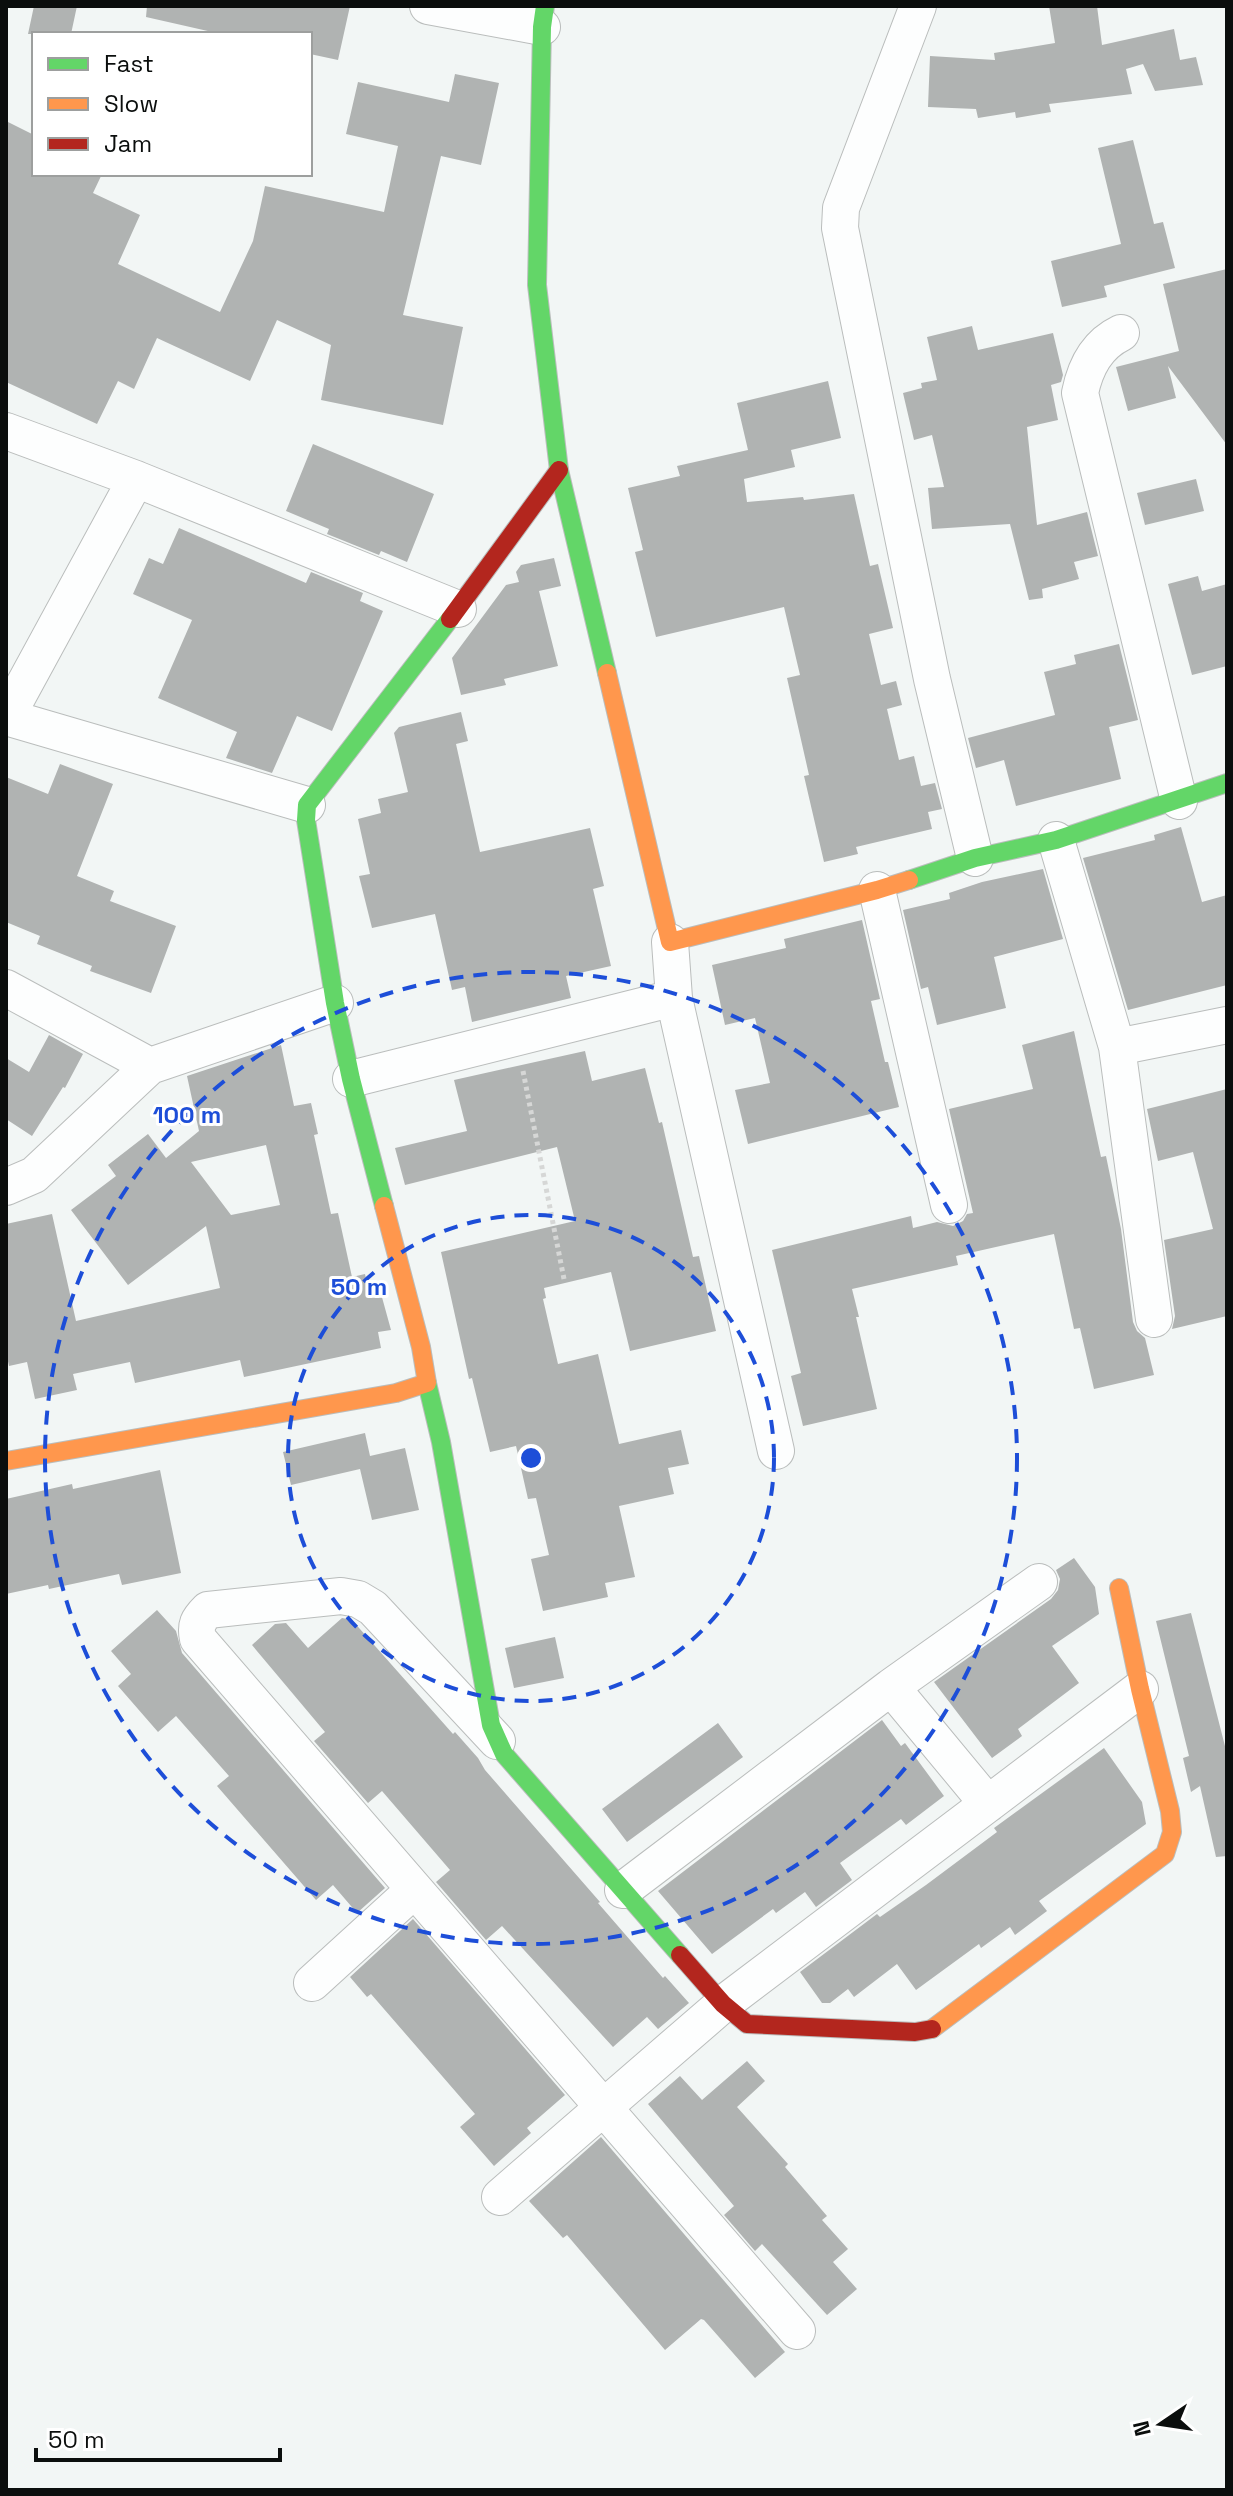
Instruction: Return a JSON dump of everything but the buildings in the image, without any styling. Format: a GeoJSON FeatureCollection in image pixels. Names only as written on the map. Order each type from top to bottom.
{"type":"FeatureCollection","features":[{"type":"Feature","properties":{"kind":"street"},"geometry":{"type":"LineString","coordinates":[[428,6],[543,16],[537,285],[559,470],[670,942],[674,998],[776,1451]]}},
{"type":"Feature","properties":{"kind":"street"},"geometry":{"type":"LineString","coordinates":[[918,6],[841,208],[840,228],[932,679],[975,858]]}},
{"type":"Feature","properties":{"kind":"street"},"geometry":{"type":"LineString","coordinates":[[1121,333],[1113,337],[1085,368],[1080,393],[1179,801]]}},
{"type":"Feature","properties":{"kind":"street"},"geometry":{"type":"LineString","coordinates":[[6,431],[136,479],[458,609]]}},
{"type":"Feature","properties":{"kind":"street"},"geometry":{"type":"LineString","coordinates":[[559,470],[458,609],[307,805],[306,820],[335,1003],[351,1079],[421,1347],[491,1725],[497,1741],[504,1754],[723,2004],[747,2024],[929,2031],[1165,1854],[1172,1832],[1170,1811],[1119,1588]]}},
{"type":"Feature","properties":{"kind":"street"},"geometry":{"type":"LineString","coordinates":[[136,479],[6,717],[307,805]]}},
{"type":"Feature","properties":{"kind":"street"},"geometry":{"type":"LineString","coordinates":[[670,942],[877,890],[975,858],[1056,840],[1227,783]]}},
{"type":"Feature","properties":{"kind":"street"},"geometry":{"type":"LineString","coordinates":[[1056,840],[1117,1047],[1154,1319]]}},
{"type":"Feature","properties":{"kind":"street"},"geometry":{"type":"LineString","coordinates":[[877,890],[949,1205]]}},
{"type":"Feature","properties":{"kind":"street"},"geometry":{"type":"LineString","coordinates":[[6,988],[150,1066]]}},
{"type":"Feature","properties":{"kind":"street"},"geometry":{"type":"LineString","coordinates":[[351,1079],[674,998]]}},
{"type":"Feature","properties":{"kind":"street"},"geometry":{"type":"LineString","coordinates":[[6,1187],[34,1175],[150,1066],[335,1003]]}},
{"type":"Feature","properties":{"kind":"street"},"geometry":{"type":"LineString","coordinates":[[1117,1047],[1227,1025]]}},
{"type":"Feature","properties":{"kind":"street"},"geometry":{"type":"LineString","coordinates":[[6,1461],[396,1393],[427,1383]]}},
{"type":"Feature","properties":{"kind":"street"},"geometry":{"type":"LineString","coordinates":[[623,1890],[891,1687],[1039,1582]]}},
{"type":"Feature","properties":{"kind":"street"},"geometry":{"type":"LineString","coordinates":[[497,1741],[398,1633],[373,1608],[358,1599],[341,1596],[208,1610],[198,1619],[198,1639],[797,2331]]}},
{"type":"Feature","properties":{"kind":"street"},"geometry":{"type":"LineString","coordinates":[[891,1687],[988,1804]]}},
{"type":"Feature","properties":{"kind":"street"},"geometry":{"type":"LineString","coordinates":[[500,2197],[723,2004],[1140,1689]]}},
{"type":"Feature","properties":{"kind":"street"},"geometry":{"type":"LineString","coordinates":[[312,1983],[414,1890]]}},
{"type":"Feature","properties":{"kind":"path"},"geometry":{"type":"LineString","coordinates":[[517,1038],[564,1279]]}},
{"type":"Feature","properties":{"kind":"traffic: fast"},"geometry":{"type":"LineString","coordinates":[[545,6],[537,285],[559,470],[607,673]]}},
{"type":"Feature","properties":{"kind":"traffic: fast"},"geometry":{"type":"LineString","coordinates":[[384,1206],[335,1003],[306,820],[307,805],[450,619]]}},
{"type":"Feature","properties":{"kind":"traffic: fast"},"geometry":{"type":"LineString","coordinates":[[909,880],[975,858],[1056,840],[1227,783]]}},
{"type":"Feature","properties":{"kind":"traffic: fast"},"geometry":{"type":"LineString","coordinates":[[427,1383],[441,1442],[491,1725],[504,1754],[680,1955]]}},
{"type":"Feature","properties":{"kind":"traffic: slow"},"geometry":{"type":"LineString","coordinates":[[607,673],[670,942],[909,880]]}},
{"type":"Feature","properties":{"kind":"traffic: slow"},"geometry":{"type":"LineString","coordinates":[[6,1461],[396,1393],[427,1383],[421,1347],[384,1206]]}},
{"type":"Feature","properties":{"kind":"traffic: slow"},"geometry":{"type":"LineString","coordinates":[[932,2029],[1165,1854],[1172,1832],[1170,1811],[1119,1588]]}},
{"type":"Feature","properties":{"kind":"traffic: jam"},"geometry":{"type":"LineString","coordinates":[[450,619],[559,470]]}},
{"type":"Feature","properties":{"kind":"traffic: jam"},"geometry":{"type":"LineString","coordinates":[[680,1955],[723,2004],[747,2024],[915,2032],[932,2029]]}}]}
